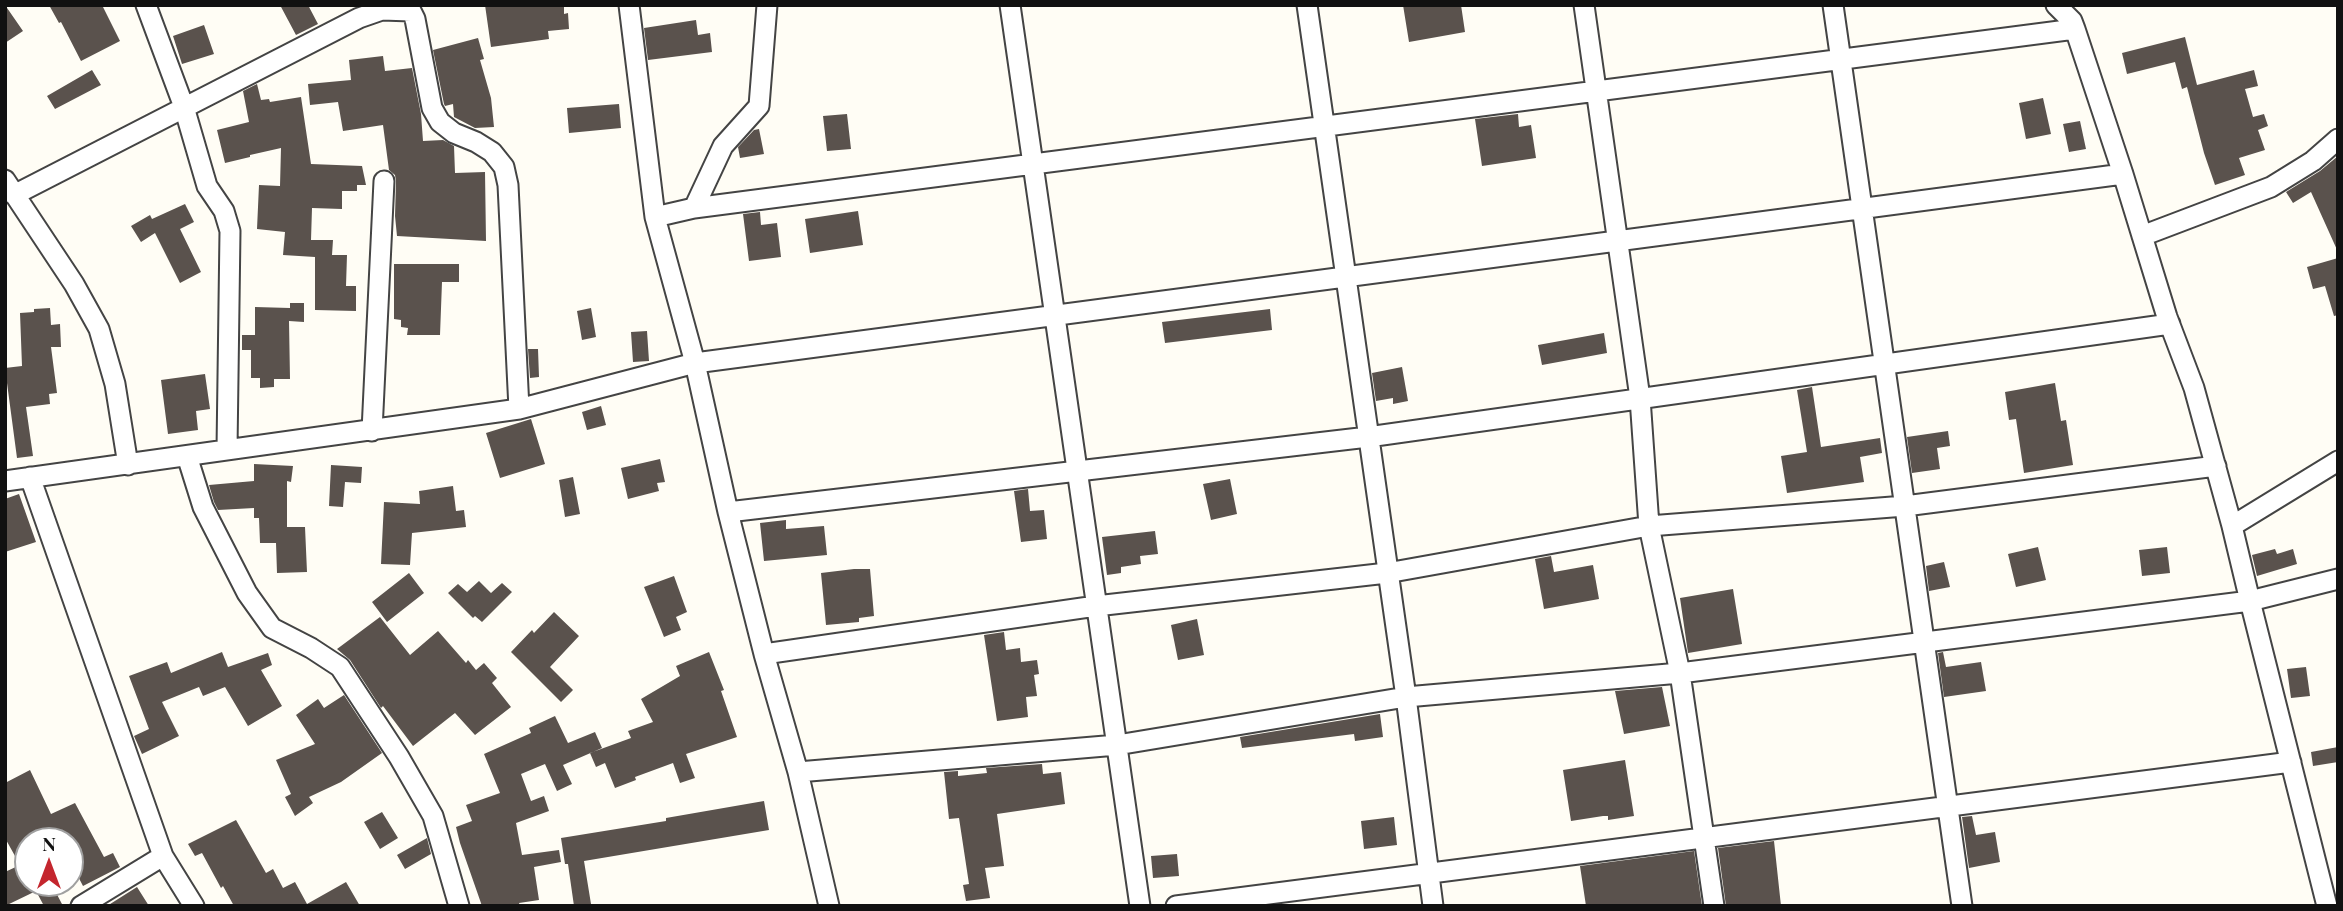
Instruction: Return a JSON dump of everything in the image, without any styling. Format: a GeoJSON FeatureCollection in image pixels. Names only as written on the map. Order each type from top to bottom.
{"type":"FeatureCollection","features":[{"type":"Feature","properties":{"kind":"street"},"geometry":{"type":"LineString","coordinates":[[146,5],[184,107],[207,186],[224,211],[230,231],[227,449]]}},
{"type":"Feature","properties":{"kind":"street"},"geometry":{"type":"LineString","coordinates":[[629,5],[656,217],[695,363],[728,512],[764,654],[798,772],[829,906]]}},
{"type":"Feature","properties":{"kind":"street"},"geometry":{"type":"LineString","coordinates":[[694,208],[723,146],[759,106],[767,5]]}},
{"type":"Feature","properties":{"kind":"street"},"geometry":{"type":"LineString","coordinates":[[1010,5],[1140,906]]}},
{"type":"Feature","properties":{"kind":"street"},"geometry":{"type":"LineString","coordinates":[[1307,5],[1406,697],[1433,906]]}},
{"type":"Feature","properties":{"kind":"street"},"geometry":{"type":"LineString","coordinates":[[1584,5],[1640,398],[1648,526],[1680,673],[1714,906]]}},
{"type":"Feature","properties":{"kind":"street"},"geometry":{"type":"LineString","coordinates":[[1833,5],[1962,906]]}},
{"type":"Feature","properties":{"kind":"street"},"geometry":{"type":"LineString","coordinates":[[2056,5],[2072,21],[2075,29],[2170,324],[2194,388],[2232,526],[2327,906]]}},
{"type":"Feature","properties":{"kind":"street"},"geometry":{"type":"LineString","coordinates":[[128,465],[115,384],[99,329],[67,273],[10,188],[212,94],[359,18],[382,10],[410,8],[415,19],[432,108],[440,122],[454,134],[476,142],[492,152],[504,167],[508,185],[519,409]]}},
{"type":"Feature","properties":{"kind":"street"},"geometry":{"type":"LineString","coordinates":[[656,217],[694,208],[2075,29]]}},
{"type":"Feature","properties":{"kind":"street"},"geometry":{"type":"LineString","coordinates":[[2141,236],[2271,187],[2314,161],[2338,139]]}},
{"type":"Feature","properties":{"kind":"street"},"geometry":{"type":"LineString","coordinates":[[5,481],[519,409],[695,363],[2123,174]]}},
{"type":"Feature","properties":{"kind":"street"},"geometry":{"type":"LineString","coordinates":[[372,430],[384,181]]}},
{"type":"Feature","properties":{"kind":"street"},"geometry":{"type":"LineString","coordinates":[[728,512],[1368,437],[2170,324]]}},
{"type":"Feature","properties":{"kind":"street"},"geometry":{"type":"LineString","coordinates":[[187,456],[204,507],[247,593],[272,628],[340,667],[399,757],[433,816],[459,906]]}},
{"type":"Feature","properties":{"kind":"street"},"geometry":{"type":"LineString","coordinates":[[2232,526],[2338,461]]}},
{"type":"Feature","properties":{"kind":"street"},"geometry":{"type":"LineString","coordinates":[[764,654],[1096,606],[1387,573],[1648,526],[1905,506],[2216,466]]}},
{"type":"Feature","properties":{"kind":"street"},"geometry":{"type":"LineString","coordinates":[[30,477],[163,856],[194,906]]}},
{"type":"Feature","properties":{"kind":"street"},"geometry":{"type":"LineString","coordinates":[[798,772],[1117,745],[1406,697],[1680,673],[2250,601],[2338,579]]}},
{"type":"Feature","properties":{"kind":"street"},"geometry":{"type":"LineString","coordinates":[[1176,906],[2291,761]]}},
{"type":"Feature","properties":{"kind":"street"},"geometry":{"type":"LineString","coordinates":[[81,906],[163,856]]}},
{"type":"Feature","properties":{"kind":"building"},"geometry":{"type":"Polygon","coordinates":[[[5,5],[23,31],[5,43],[5,5]]]}},
{"type":"Feature","properties":{"kind":"building"},"geometry":{"type":"Polygon","coordinates":[[[49,5],[102,5],[120,41],[81,61],[49,5]]]}},
{"type":"Feature","properties":{"kind":"building"},"geometry":{"type":"Polygon","coordinates":[[[280,5],[308,5],[318,24],[296,35],[280,5]]]}},
{"type":"Feature","properties":{"kind":"building"},"geometry":{"type":"Polygon","coordinates":[[[485,5],[564,5],[564,14],[568,13],[569,29],[548,31],[549,39],[491,47],[485,5]]]}},
{"type":"Feature","properties":{"kind":"building"},"geometry":{"type":"Polygon","coordinates":[[[1403,5],[1461,5],[1465,32],[1409,42],[1403,5]]]}},
{"type":"Feature","properties":{"kind":"building"},"geometry":{"type":"Polygon","coordinates":[[[696,20],[698,35],[710,33],[712,52],[648,60],[644,28],[696,20]]]}},
{"type":"Feature","properties":{"kind":"building"},"geometry":{"type":"Polygon","coordinates":[[[204,25],[214,54],[182,64],[173,36],[204,25]]]}},
{"type":"Feature","properties":{"kind":"building"},"geometry":{"type":"Polygon","coordinates":[[[2185,37],[2197,85],[2254,70],[2258,86],[2245,89],[2253,117],[2264,114],[2268,126],[2258,130],[2265,150],[2239,158],[2245,175],[2215,185],[2187,87],[2182,89],[2175,62],[2127,74],[2122,53],[2185,37]]]}},
{"type":"Feature","properties":{"kind":"building"},"geometry":{"type":"Polygon","coordinates":[[[478,38],[484,59],[480,60],[491,98],[494,127],[475,128],[454,117],[453,104],[445,106],[433,50],[478,38]]]}},
{"type":"Feature","properties":{"kind":"building"},"geometry":{"type":"Polygon","coordinates":[[[383,56],[385,71],[412,68],[423,141],[443,140],[454,146],[455,173],[485,172],[486,241],[397,236],[396,181],[395,175],[389,170],[383,125],[343,131],[338,102],[310,105],[308,84],[351,80],[349,60],[383,56]]]}},
{"type":"Feature","properties":{"kind":"building"},"geometry":{"type":"Polygon","coordinates":[[[92,70],[101,85],[55,109],[47,96],[92,70]]]}},
{"type":"Feature","properties":{"kind":"building"},"geometry":{"type":"Polygon","coordinates":[[[257,84],[261,100],[269,99],[270,102],[301,97],[311,164],[362,166],[366,185],[357,185],[357,191],[342,191],[342,209],[312,208],[311,240],[333,240],[332,255],[347,255],[346,286],[356,286],[356,311],[315,310],[315,257],[283,255],[285,232],[257,229],[259,185],[280,186],[281,148],[225,163],[217,130],[249,122],[243,91],[257,84]]]}},
{"type":"Feature","properties":{"kind":"building"},"geometry":{"type":"Polygon","coordinates":[[[2043,98],[2051,134],[2026,139],[2019,103],[2043,98]]]}},
{"type":"Feature","properties":{"kind":"building"},"geometry":{"type":"Polygon","coordinates":[[[619,104],[621,128],[569,133],[567,108],[619,104]]]}},
{"type":"Feature","properties":{"kind":"building"},"geometry":{"type":"Polygon","coordinates":[[[847,114],[851,149],[827,151],[823,116],[847,114]]]}},
{"type":"Feature","properties":{"kind":"building"},"geometry":{"type":"Polygon","coordinates":[[[1518,114],[1519,127],[1531,125],[1536,158],[1482,166],[1475,119],[1518,114]]]}},
{"type":"Feature","properties":{"kind":"building"},"geometry":{"type":"Polygon","coordinates":[[[2080,121],[2086,149],[2069,152],[2063,124],[2080,121]]]}},
{"type":"Feature","properties":{"kind":"building"},"geometry":{"type":"Polygon","coordinates":[[[759,129],[764,154],[740,158],[738,147],[754,130],[759,129]]]}},
{"type":"Feature","properties":{"kind":"building"},"geometry":{"type":"Polygon","coordinates":[[[2338,156],[2338,252],[2311,192],[2293,203],[2286,192],[2338,156]]]}},
{"type":"Feature","properties":{"kind":"building"},"geometry":{"type":"Polygon","coordinates":[[[185,204],[194,222],[180,229],[201,272],[180,283],[155,233],[141,242],[131,226],[150,215],[152,219],[185,204]]]}},
{"type":"Feature","properties":{"kind":"building"},"geometry":{"type":"Polygon","coordinates":[[[858,211],[863,245],[810,253],[805,219],[858,211]]]}},
{"type":"Feature","properties":{"kind":"building"},"geometry":{"type":"Polygon","coordinates":[[[760,212],[761,225],[777,223],[781,257],[749,261],[743,214],[760,212]]]}},
{"type":"Feature","properties":{"kind":"building"},"geometry":{"type":"Polygon","coordinates":[[[2338,258],[2338,315],[2334,316],[2325,286],[2313,289],[2307,267],[2338,258]]]}},
{"type":"Feature","properties":{"kind":"building"},"geometry":{"type":"Polygon","coordinates":[[[394,264],[459,264],[459,282],[442,282],[440,335],[407,335],[408,328],[401,327],[401,320],[394,319],[394,264]]]}},
{"type":"Feature","properties":{"kind":"building"},"geometry":{"type":"Polygon","coordinates":[[[290,303],[304,303],[304,322],[289,321],[290,379],[274,379],[274,387],[260,388],[260,378],[251,378],[251,350],[242,350],[242,335],[255,335],[255,307],[290,308],[290,303]]]}},
{"type":"Feature","properties":{"kind":"building"},"geometry":{"type":"Polygon","coordinates":[[[50,308],[51,325],[60,324],[61,347],[51,347],[57,393],[49,394],[50,404],[26,407],[33,456],[17,458],[5,368],[22,366],[20,313],[50,308]]]}},
{"type":"Feature","properties":{"kind":"building"},"geometry":{"type":"Polygon","coordinates":[[[591,308],[596,337],[582,340],[577,311],[591,308]]]}},
{"type":"Feature","properties":{"kind":"building"},"geometry":{"type":"Polygon","coordinates":[[[1270,309],[1272,330],[1165,343],[1162,322],[1270,309]]]}},
{"type":"Feature","properties":{"kind":"building"},"geometry":{"type":"Polygon","coordinates":[[[647,331],[649,361],[633,362],[631,332],[647,331]]]}},
{"type":"Feature","properties":{"kind":"building"},"geometry":{"type":"Polygon","coordinates":[[[1604,333],[1607,353],[1542,365],[1538,345],[1604,333]]]}},
{"type":"Feature","properties":{"kind":"building"},"geometry":{"type":"Polygon","coordinates":[[[528,349],[538,349],[539,377],[530,378],[528,349]]]}},
{"type":"Feature","properties":{"kind":"building"},"geometry":{"type":"Polygon","coordinates":[[[1402,367],[1408,401],[1393,404],[1393,398],[1376,401],[1372,373],[1402,367]]]}},
{"type":"Feature","properties":{"kind":"building"},"geometry":{"type":"Polygon","coordinates":[[[205,374],[210,409],[196,411],[198,430],[168,434],[161,380],[205,374]]]}},
{"type":"Feature","properties":{"kind":"building"},"geometry":{"type":"Polygon","coordinates":[[[2055,383],[2061,421],[2066,420],[2073,465],[2024,473],[2016,419],[2009,420],[2005,392],[2055,383]]]}},
{"type":"Feature","properties":{"kind":"building"},"geometry":{"type":"Polygon","coordinates":[[[1812,387],[1821,447],[1880,438],[1882,453],[1860,457],[1864,482],[1787,493],[1781,456],[1807,452],[1797,390],[1812,387]]]}},
{"type":"Feature","properties":{"kind":"building"},"geometry":{"type":"Polygon","coordinates":[[[601,406],[606,425],[587,430],[582,412],[601,406]]]}},
{"type":"Feature","properties":{"kind":"building"},"geometry":{"type":"Polygon","coordinates":[[[531,419],[545,464],[500,478],[486,433],[531,419]]]}},
{"type":"Feature","properties":{"kind":"building"},"geometry":{"type":"Polygon","coordinates":[[[1948,431],[1950,446],[1937,448],[1940,469],[1912,473],[1907,437],[1948,431]]]}},
{"type":"Feature","properties":{"kind":"building"},"geometry":{"type":"Polygon","coordinates":[[[660,459],[665,482],[657,483],[659,491],[628,499],[621,468],[660,459]]]}},
{"type":"Feature","properties":{"kind":"building"},"geometry":{"type":"Polygon","coordinates":[[[254,464],[293,466],[291,482],[287,481],[287,527],[305,527],[307,572],[277,573],[276,543],[260,543],[259,518],[254,518],[254,508],[218,510],[214,502],[209,485],[254,481],[254,464]]]}},
{"type":"Feature","properties":{"kind":"building"},"geometry":{"type":"Polygon","coordinates":[[[331,465],[362,467],[361,483],[345,482],[343,507],[329,506],[331,465]]]}},
{"type":"Feature","properties":{"kind":"building"},"geometry":{"type":"Polygon","coordinates":[[[573,477],[580,514],[565,517],[559,480],[573,477]]]}},
{"type":"Feature","properties":{"kind":"building"},"geometry":{"type":"Polygon","coordinates":[[[1230,479],[1237,514],[1211,520],[1203,484],[1230,479]]]}},
{"type":"Feature","properties":{"kind":"building"},"geometry":{"type":"Polygon","coordinates":[[[453,486],[456,511],[464,510],[466,527],[412,533],[410,565],[381,564],[384,502],[420,504],[419,491],[453,486]]]}},
{"type":"Feature","properties":{"kind":"building"},"geometry":{"type":"Polygon","coordinates":[[[1028,489],[1030,511],[1044,510],[1047,539],[1021,542],[1014,491],[1028,489]]]}},
{"type":"Feature","properties":{"kind":"building"},"geometry":{"type":"Polygon","coordinates":[[[19,494],[36,542],[5,552],[5,499],[19,494]]]}},
{"type":"Feature","properties":{"kind":"building"},"geometry":{"type":"Polygon","coordinates":[[[786,520],[786,529],[824,526],[827,555],[764,561],[760,523],[786,520]]]}},
{"type":"Feature","properties":{"kind":"building"},"geometry":{"type":"Polygon","coordinates":[[[1155,531],[1158,554],[1140,556],[1141,564],[1121,567],[1121,573],[1107,575],[1102,537],[1155,531]]]}},
{"type":"Feature","properties":{"kind":"building"},"geometry":{"type":"Polygon","coordinates":[[[2038,547],[2046,580],[2016,587],[2008,554],[2038,547]]]}},
{"type":"Feature","properties":{"kind":"building"},"geometry":{"type":"Polygon","coordinates":[[[2167,547],[2170,573],[2142,576],[2139,550],[2167,547]]]}},
{"type":"Feature","properties":{"kind":"building"},"geometry":{"type":"Polygon","coordinates":[[[2275,549],[2277,554],[2293,549],[2297,564],[2257,576],[2252,555],[2275,549]]]}},
{"type":"Feature","properties":{"kind":"building"},"geometry":{"type":"Polygon","coordinates":[[[1551,556],[1554,572],[1593,565],[1599,599],[1544,609],[1535,559],[1551,556]]]}},
{"type":"Feature","properties":{"kind":"building"},"geometry":{"type":"Polygon","coordinates":[[[1944,562],[1950,587],[1929,591],[1926,566],[1944,562]]]}},
{"type":"Feature","properties":{"kind":"building"},"geometry":{"type":"Polygon","coordinates":[[[870,569],[874,616],[859,618],[859,622],[826,625],[821,573],[870,569]]]}},
{"type":"Feature","properties":{"kind":"building"},"geometry":{"type":"Polygon","coordinates":[[[409,573],[424,593],[387,622],[372,602],[409,573]]]}},
{"type":"Feature","properties":{"kind":"building"},"geometry":{"type":"Polygon","coordinates":[[[674,576],[687,612],[676,617],[681,630],[664,637],[644,587],[674,576]]]}},
{"type":"Feature","properties":{"kind":"building"},"geometry":{"type":"Polygon","coordinates":[[[479,581],[491,593],[502,583],[512,592],[482,622],[475,616],[473,618],[448,593],[458,584],[467,592],[479,581]]]}},
{"type":"Feature","properties":{"kind":"building"},"geometry":{"type":"Polygon","coordinates":[[[1733,589],[1742,644],[1688,653],[1680,598],[1733,589]]]}},
{"type":"Feature","properties":{"kind":"building"},"geometry":{"type":"Polygon","coordinates":[[[554,612],[579,636],[550,667],[573,690],[561,702],[511,652],[554,612]]]}},
{"type":"Feature","properties":{"kind":"building"},"geometry":{"type":"Polygon","coordinates":[[[380,617],[410,655],[438,631],[466,663],[468,660],[476,670],[484,663],[497,678],[492,683],[511,707],[475,735],[455,713],[413,746],[383,706],[381,708],[350,660],[337,649],[380,617]]]}},
{"type":"Feature","properties":{"kind":"building"},"geometry":{"type":"Polygon","coordinates":[[[1197,619],[1204,655],[1178,660],[1171,625],[1197,619]]]}},
{"type":"Feature","properties":{"kind":"building"},"geometry":{"type":"Polygon","coordinates":[[[1004,632],[1006,650],[1020,648],[1021,662],[1037,660],[1039,674],[1034,675],[1037,696],[1026,697],[1028,717],[997,721],[984,635],[1004,632]]]}},
{"type":"Feature","properties":{"kind":"building"},"geometry":{"type":"Polygon","coordinates":[[[222,652],[228,667],[268,653],[272,665],[261,670],[282,706],[248,726],[225,687],[203,696],[199,687],[162,702],[179,736],[142,754],[134,736],[149,729],[129,676],[167,662],[171,673],[222,652]]]}},
{"type":"Feature","properties":{"kind":"building"},"geometry":{"type":"Polygon","coordinates":[[[709,652],[724,690],[721,691],[737,737],[686,754],[695,778],[680,783],[673,763],[635,777],[636,780],[615,788],[605,763],[596,767],[590,753],[631,738],[628,731],[653,722],[641,699],[680,676],[676,666],[709,652]]]}},
{"type":"Feature","properties":{"kind":"building"},"geometry":{"type":"Polygon","coordinates":[[[1943,652],[1946,667],[1981,662],[1986,691],[1944,697],[1938,653],[1943,652]]]}},
{"type":"Feature","properties":{"kind":"building"},"geometry":{"type":"Polygon","coordinates":[[[2306,667],[2310,696],[2291,698],[2287,669],[2306,667]]]}},
{"type":"Feature","properties":{"kind":"building"},"geometry":{"type":"Polygon","coordinates":[[[1662,687],[1670,726],[1624,734],[1615,691],[1662,687]]]}},
{"type":"Feature","properties":{"kind":"building"},"geometry":{"type":"Polygon","coordinates":[[[344,695],[382,753],[341,782],[309,797],[313,803],[295,816],[285,797],[291,794],[276,760],[315,744],[296,715],[318,699],[324,708],[344,695]]]}},
{"type":"Feature","properties":{"kind":"building"},"geometry":{"type":"Polygon","coordinates":[[[1380,714],[1383,737],[1355,741],[1354,734],[1242,748],[1240,737],[1380,714]]]}},
{"type":"Feature","properties":{"kind":"building"},"geometry":{"type":"Polygon","coordinates":[[[555,716],[568,743],[595,732],[602,748],[563,765],[572,784],[557,791],[545,764],[521,774],[531,801],[544,796],[549,811],[516,823],[522,855],[559,850],[561,862],[534,867],[539,900],[519,903],[520,906],[482,906],[456,827],[472,821],[466,805],[500,793],[484,754],[531,733],[529,728],[555,716]]]}},
{"type":"Feature","properties":{"kind":"building"},"geometry":{"type":"Polygon","coordinates":[[[2338,747],[2338,762],[2313,766],[2311,752],[2338,747]]]}},
{"type":"Feature","properties":{"kind":"building"},"geometry":{"type":"Polygon","coordinates":[[[1625,760],[1634,816],[1608,820],[1608,816],[1603,816],[1571,821],[1563,770],[1625,760]]]}},
{"type":"Feature","properties":{"kind":"building"},"geometry":{"type":"Polygon","coordinates":[[[1042,764],[1043,774],[1061,772],[1065,804],[997,814],[1004,866],[985,868],[990,898],[966,901],[963,885],[969,884],[959,818],[949,819],[944,772],[958,771],[958,776],[987,773],[986,768],[1042,764]]]}},
{"type":"Feature","properties":{"kind":"building"},"geometry":{"type":"Polygon","coordinates":[[[30,770],[51,814],[75,803],[104,857],[113,853],[120,867],[84,885],[84,827],[14,827],[14,854],[5,838],[5,783],[30,770]]]}},
{"type":"Feature","properties":{"kind":"building"},"geometry":{"type":"Polygon","coordinates":[[[764,801],[769,830],[584,861],[591,904],[574,906],[561,838],[666,821],[666,818],[764,801]]]}},
{"type":"Feature","properties":{"kind":"building"},"geometry":{"type":"Polygon","coordinates":[[[382,812],[398,838],[380,849],[364,822],[382,812]]]}},
{"type":"Feature","properties":{"kind":"building"},"geometry":{"type":"Polygon","coordinates":[[[1972,816],[1976,835],[1995,832],[2000,862],[1969,868],[1962,817],[1972,816]]]}},
{"type":"Feature","properties":{"kind":"building"},"geometry":{"type":"Polygon","coordinates":[[[1394,817],[1397,845],[1364,849],[1361,821],[1394,817]]]}},
{"type":"Feature","properties":{"kind":"building"},"geometry":{"type":"Polygon","coordinates":[[[236,820],[266,873],[273,869],[283,888],[295,882],[307,904],[346,882],[360,906],[234,906],[202,853],[195,856],[188,844],[236,820]]]}},
{"type":"Feature","properties":{"kind":"building"},"geometry":{"type":"Polygon","coordinates":[[[427,838],[431,854],[405,869],[397,855],[427,838]]]}},
{"type":"Feature","properties":{"kind":"building"},"geometry":{"type":"Polygon","coordinates":[[[1774,841],[1781,906],[1726,906],[1718,848],[1774,841]]]}},
{"type":"Feature","properties":{"kind":"building"},"geometry":{"type":"Polygon","coordinates":[[[1694,851],[1702,906],[1586,906],[1580,866],[1694,851]]]}},
{"type":"Feature","properties":{"kind":"building"},"geometry":{"type":"Polygon","coordinates":[[[1177,854],[1179,876],[1153,878],[1151,856],[1177,854]]]}},
{"type":"Feature","properties":{"kind":"building"},"geometry":{"type":"Polygon","coordinates":[[[14,868],[14,897],[24,897],[5,906],[5,872],[14,868]]]}},
{"type":"Feature","properties":{"kind":"building"},"geometry":{"type":"Polygon","coordinates":[[[137,887],[149,906],[107,906],[137,887]]]}},
{"type":"Feature","properties":{"kind":"building"},"geometry":{"type":"Polygon","coordinates":[[[39,897],[58,897],[63,906],[44,906],[39,897]]]}}]}
